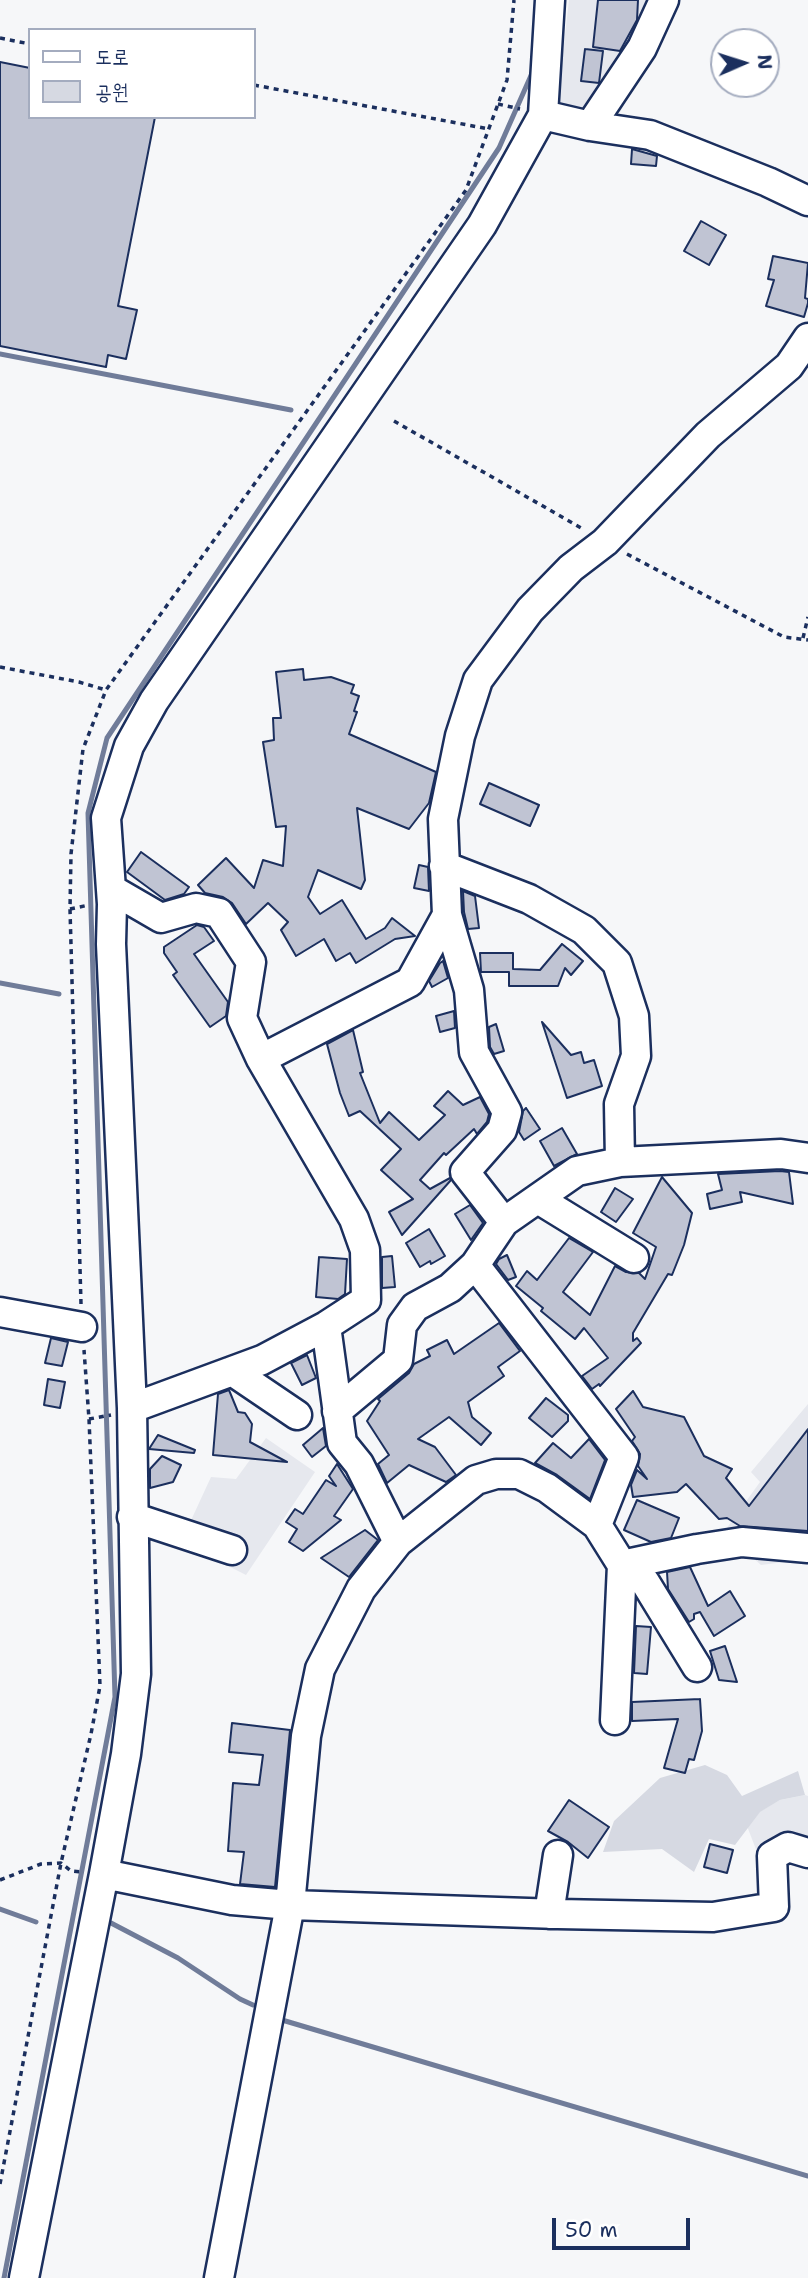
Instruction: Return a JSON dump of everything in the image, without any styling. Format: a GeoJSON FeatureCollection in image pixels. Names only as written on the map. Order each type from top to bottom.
{"type":"FeatureCollection","features":[{"type":"Feature","properties":{"kind":"street"},"geometry":{"type":"LineString","coordinates":[[24,2278],[104,1874],[126,1754],[136,1674],[107,818],[129,746],[154,701],[482,225],[543,115],[551,0]]}},
{"type":"Feature","properties":{"kind":"street"},"geometry":{"type":"LineString","coordinates":[[590,126],[642,48],[664,0]]}},
{"type":"Feature","properties":{"kind":"street"},"geometry":{"type":"LineString","coordinates":[[543,115],[590,126],[650,135],[768,182],[808,201]]}},
{"type":"Feature","properties":{"kind":"street"},"geometry":{"type":"LineString","coordinates":[[504,1222],[465,1172],[502,1130],[507,1112],[474,1052],[469,990],[447,915],[444,866],[443,819],[460,736],[478,680],[538,601],[571,568],[605,542],[708,435],[789,366],[808,338]]}},
{"type":"Feature","properties":{"kind":"street"},"geometry":{"type":"LineString","coordinates":[[444,866],[529,900],[584,930],[617,963],[634,1016],[636,1056],[619,1104],[620,1162]]}},
{"type":"Feature","properties":{"kind":"street"},"geometry":{"type":"LineString","coordinates":[[111,889],[160,918],[196,908],[219,913],[251,962],[242,1018],[261,1059],[354,1219],[365,1250],[366,1300],[327,1326],[262,1360],[125,1410]]}},
{"type":"Feature","properties":{"kind":"street"},"geometry":{"type":"LineString","coordinates":[[261,1059],[410,982],[447,915]]}},
{"type":"Feature","properties":{"kind":"street"},"geometry":{"type":"LineString","coordinates":[[337,1411],[398,1360],[402,1325],[415,1307],[450,1287],[475,1265],[504,1222],[577,1171],[620,1162],[781,1154],[808,1158]]}},
{"type":"Feature","properties":{"kind":"street"},"geometry":{"type":"LineString","coordinates":[[538,1199],[634,1258]]}},
{"type":"Feature","properties":{"kind":"street"},"geometry":{"type":"LineString","coordinates":[[475,1265],[624,1457],[597,1525]]}},
{"type":"Feature","properties":{"kind":"street"},"geometry":{"type":"LineString","coordinates":[[0,1312],[82,1327]]}},
{"type":"Feature","properties":{"kind":"street"},"geometry":{"type":"LineString","coordinates":[[327,1326],[342,1443],[359,1464],[398,1542]]}},
{"type":"Feature","properties":{"kind":"street"},"geometry":{"type":"LineString","coordinates":[[232,1370],[297,1415]]}},
{"type":"Feature","properties":{"kind":"street"},"geometry":{"type":"LineString","coordinates":[[219,2278],[290,1905],[306,1736],[320,1669],[361,1589],[398,1542],[476,1480],[496,1474],[519,1474],[547,1488],[597,1525],[622,1565],[645,1583],[697,1667]]}},
{"type":"Feature","properties":{"kind":"street"},"geometry":{"type":"LineString","coordinates":[[132,1517],[232,1550]]}},
{"type":"Feature","properties":{"kind":"street"},"geometry":{"type":"LineString","coordinates":[[622,1565],[742,1542],[808,1548]]}},
{"type":"Feature","properties":{"kind":"street"},"geometry":{"type":"LineString","coordinates":[[615,1720],[622,1565]]}},
{"type":"Feature","properties":{"kind":"street"},"geometry":{"type":"LineString","coordinates":[[104,1874],[232,1900],[290,1905],[713,1917],[774,1907],[772,1856],[788,1847],[808,1853]]}},
{"type":"Feature","properties":{"kind":"street"},"geometry":{"type":"LineString","coordinates":[[549,1914],[558,1855]]}},
{"type":"Feature","properties":{"kind":"path"},"geometry":{"type":"LineString","coordinates":[[0,2184],[61,1863],[100,1686],[92,1419],[82,1327],[71,909],[71,854],[83,749],[106,690],[466,190],[507,80],[514,0]]}},
{"type":"Feature","properties":{"kind":"path"},"geometry":{"type":"LineString","coordinates":[[0,38],[28,44]]}},
{"type":"Feature","properties":{"kind":"path"},"geometry":{"type":"LineString","coordinates":[[256,85],[490,129]]}},
{"type":"Feature","properties":{"kind":"path"},"geometry":{"type":"LineString","coordinates":[[498,104],[508,106]]}},
{"type":"Feature","properties":{"kind":"path"},"geometry":{"type":"LineString","coordinates":[[803,638],[808,617]]}},
{"type":"Feature","properties":{"kind":"path"},"geometry":{"type":"LineString","coordinates":[[0,667],[106,690]]}},
{"type":"Feature","properties":{"kind":"path"},"geometry":{"type":"LineString","coordinates":[[71,909],[80,906]]}},
{"type":"Feature","properties":{"kind":"path"},"geometry":{"type":"LineString","coordinates":[[92,1419],[125,1410]]}},
{"type":"Feature","properties":{"kind":"path"},"geometry":{"type":"LineString","coordinates":[[0,1880],[41,1864],[61,1863],[71,1871]]}},
{"type":"Feature","properties":{"kind":"shaded area"},"geometry":{"type":"Polygon","coordinates":[[[569,0],[677,0],[620,112],[557,104],[569,0]]]}},
{"type":"Feature","properties":{"kind":"shaded area"},"geometry":{"type":"Polygon","coordinates":[[[808,1404],[808,1559],[761,1565],[724,1532],[760,1482],[751,1472],[808,1404]]]}},
{"type":"Feature","properties":{"kind":"shaded area"},"geometry":{"type":"Polygon","coordinates":[[[266,1438],[315,1472],[246,1575],[181,1542],[211,1477],[236,1479],[266,1438]]]}},
{"type":"Feature","properties":{"kind":"shaded area"},"geometry":{"type":"Polygon","coordinates":[[[808,1796],[808,1847],[792,1842],[757,1852],[747,1826],[759,1812],[780,1800],[808,1796]]]}},
{"type":"Feature","properties":{"kind":"green space"},"geometry":{"type":"Polygon","coordinates":[[[705,1765],[727,1775],[742,1796],[798,1771],[805,1795],[780,1800],[760,1812],[735,1845],[709,1839],[694,1872],[662,1849],[603,1852],[614,1821],[660,1778],[705,1765]]]}},
{"type":"Feature","properties":{"kind":"building"},"geometry":{"type":"Polygon","coordinates":[[[598,0],[638,0],[637,20],[620,51],[593,47],[598,0]]]}},
{"type":"Feature","properties":{"kind":"building"},"geometry":{"type":"Polygon","coordinates":[[[585,49],[603,51],[599,83],[581,81],[585,49]]]}},
{"type":"Feature","properties":{"kind":"building"},"geometry":{"type":"Polygon","coordinates":[[[0,62],[28,68],[28,119],[155,119],[118,306],[137,310],[126,359],[108,355],[106,367],[0,346],[0,62]]]}},
{"type":"Feature","properties":{"kind":"building"},"geometry":{"type":"Polygon","coordinates":[[[632,149],[657,156],[656,166],[631,164],[632,149]]]}},
{"type":"Feature","properties":{"kind":"building"},"geometry":{"type":"Polygon","coordinates":[[[701,221],[726,235],[709,265],[684,251],[701,221]]]}},
{"type":"Feature","properties":{"kind":"building"},"geometry":{"type":"Polygon","coordinates":[[[773,256],[808,263],[805,298],[808,303],[804,317],[766,306],[774,280],[768,279],[773,256]]]}},
{"type":"Feature","properties":{"kind":"building"},"geometry":{"type":"Polygon","coordinates":[[[303,669],[304,680],[331,677],[354,685],[351,693],[359,696],[354,711],[357,712],[349,734],[436,772],[429,803],[409,829],[357,808],[365,880],[361,889],[318,870],[308,897],[320,914],[342,900],[366,939],[385,928],[392,918],[415,936],[395,939],[356,963],[350,953],[336,961],[324,939],[296,956],[281,930],[288,922],[268,903],[246,924],[232,903],[223,897],[205,893],[198,885],[226,858],[254,888],[263,860],[283,866],[286,826],[276,827],[263,742],[274,740],[273,718],[281,718],[276,672],[303,669]]]}},
{"type":"Feature","properties":{"kind":"building"},"geometry":{"type":"Polygon","coordinates":[[[489,783],[539,805],[530,826],[480,804],[489,783]]]}},
{"type":"Feature","properties":{"kind":"building"},"geometry":{"type":"Polygon","coordinates":[[[141,852],[189,887],[184,894],[165,900],[127,872],[141,852]]]}},
{"type":"Feature","properties":{"kind":"building"},"geometry":{"type":"Polygon","coordinates":[[[419,865],[428,867],[429,891],[414,888],[419,865]]]}},
{"type":"Feature","properties":{"kind":"building"},"geometry":{"type":"Polygon","coordinates":[[[463,891],[475,896],[479,928],[468,929],[463,891]]]}},
{"type":"Feature","properties":{"kind":"building"},"geometry":{"type":"Polygon","coordinates":[[[197,925],[204,927],[214,941],[194,954],[228,1002],[226,1016],[210,1027],[173,975],[177,972],[164,953],[164,947],[197,925]]]}},
{"type":"Feature","properties":{"kind":"building"},"geometry":{"type":"Polygon","coordinates":[[[562,944],[583,961],[571,975],[565,968],[558,986],[509,986],[509,972],[481,972],[480,953],[513,953],[513,969],[540,970],[562,944]]]}},
{"type":"Feature","properties":{"kind":"building"},"geometry":{"type":"Polygon","coordinates":[[[443,961],[448,978],[432,987],[429,981],[443,961]]]}},
{"type":"Feature","properties":{"kind":"building"},"geometry":{"type":"Polygon","coordinates":[[[454,1011],[455,1028],[440,1032],[436,1016],[454,1011]]]}},
{"type":"Feature","properties":{"kind":"building"},"geometry":{"type":"Polygon","coordinates":[[[542,1022],[571,1055],[581,1052],[584,1063],[594,1060],[602,1086],[567,1098],[542,1022]]]}},
{"type":"Feature","properties":{"kind":"building"},"geometry":{"type":"Polygon","coordinates":[[[496,1024],[504,1051],[494,1054],[490,1047],[489,1027],[496,1024]]]}},
{"type":"Feature","properties":{"kind":"building"},"geometry":{"type":"Polygon","coordinates":[[[353,1030],[363,1072],[360,1073],[380,1123],[389,1112],[419,1140],[445,1115],[434,1106],[448,1091],[463,1105],[480,1097],[489,1114],[487,1122],[477,1134],[474,1129],[446,1155],[444,1153],[420,1180],[430,1189],[450,1178],[451,1180],[402,1235],[389,1212],[413,1199],[381,1170],[401,1149],[360,1111],[349,1116],[327,1044],[353,1030]]]}},
{"type":"Feature","properties":{"kind":"building"},"geometry":{"type":"Polygon","coordinates":[[[526,1108],[540,1129],[524,1140],[519,1132],[526,1108]]]}},
{"type":"Feature","properties":{"kind":"building"},"geometry":{"type":"Polygon","coordinates":[[[562,1128],[577,1154],[554,1166],[540,1141],[562,1128]]]}},
{"type":"Feature","properties":{"kind":"building"},"geometry":{"type":"Polygon","coordinates":[[[789,1172],[793,1204],[740,1192],[742,1202],[710,1209],[707,1194],[722,1190],[718,1174],[789,1172]]]}},
{"type":"Feature","properties":{"kind":"building"},"geometry":{"type":"Polygon","coordinates":[[[662,1177],[692,1213],[684,1245],[672,1275],[668,1274],[633,1333],[633,1341],[637,1338],[641,1343],[600,1386],[599,1384],[592,1389],[582,1376],[608,1358],[584,1328],[575,1339],[516,1286],[527,1271],[537,1280],[569,1238],[593,1252],[563,1292],[590,1315],[615,1266],[626,1272],[639,1273],[645,1279],[656,1247],[633,1233],[662,1177]]]}},
{"type":"Feature","properties":{"kind":"building"},"geometry":{"type":"Polygon","coordinates":[[[615,1188],[633,1199],[616,1222],[601,1212],[615,1188]]]}},
{"type":"Feature","properties":{"kind":"building"},"geometry":{"type":"Polygon","coordinates":[[[470,1205],[483,1223],[471,1240],[455,1214],[470,1205]]]}},
{"type":"Feature","properties":{"kind":"building"},"geometry":{"type":"Polygon","coordinates":[[[429,1229],[445,1256],[420,1267],[406,1243],[429,1229]]]}},
{"type":"Feature","properties":{"kind":"building"},"geometry":{"type":"Polygon","coordinates":[[[507,1255],[516,1277],[508,1280],[496,1264],[507,1255]]]}},
{"type":"Feature","properties":{"kind":"building"},"geometry":{"type":"Polygon","coordinates":[[[392,1256],[395,1287],[382,1288],[382,1257],[392,1256]]]}},
{"type":"Feature","properties":{"kind":"building"},"geometry":{"type":"Polygon","coordinates":[[[319,1257],[347,1259],[345,1294],[338,1299],[316,1297],[319,1257]]]}},
{"type":"Feature","properties":{"kind":"building"},"geometry":{"type":"Polygon","coordinates":[[[499,1323],[520,1351],[498,1367],[504,1376],[468,1402],[472,1417],[491,1433],[481,1445],[449,1417],[418,1439],[435,1447],[456,1475],[446,1482],[409,1465],[387,1483],[378,1464],[389,1455],[367,1421],[380,1401],[378,1399],[409,1373],[414,1364],[430,1356],[427,1350],[447,1340],[454,1354],[499,1323]]]}},
{"type":"Feature","properties":{"kind":"building"},"geometry":{"type":"Polygon","coordinates":[[[51,1338],[68,1342],[62,1366],[45,1363],[51,1338]]]}},
{"type":"Feature","properties":{"kind":"building"},"geometry":{"type":"Polygon","coordinates":[[[307,1355],[316,1378],[302,1385],[291,1363],[307,1355]]]}},
{"type":"Feature","properties":{"kind":"building"},"geometry":{"type":"Polygon","coordinates":[[[48,1379],[65,1382],[60,1408],[44,1405],[48,1379]]]}},
{"type":"Feature","properties":{"kind":"building"},"geometry":{"type":"Polygon","coordinates":[[[229,1390],[238,1412],[245,1413],[252,1424],[250,1442],[287,1462],[213,1455],[218,1394],[229,1390]]]}},
{"type":"Feature","properties":{"kind":"building"},"geometry":{"type":"Polygon","coordinates":[[[633,1391],[643,1407],[684,1417],[704,1456],[732,1469],[726,1478],[749,1506],[808,1429],[808,1531],[740,1526],[727,1518],[719,1519],[686,1484],[677,1492],[633,1497],[631,1485],[637,1470],[647,1479],[638,1466],[640,1454],[632,1441],[635,1437],[616,1409],[633,1391]]]}},
{"type":"Feature","properties":{"kind":"building"},"geometry":{"type":"Polygon","coordinates":[[[546,1398],[568,1415],[568,1421],[552,1437],[529,1418],[546,1398]]]}},
{"type":"Feature","properties":{"kind":"building"},"geometry":{"type":"Polygon","coordinates":[[[323,1428],[326,1446],[312,1457],[303,1445],[323,1428]]]}},
{"type":"Feature","properties":{"kind":"building"},"geometry":{"type":"Polygon","coordinates":[[[158,1435],[195,1450],[194,1453],[149,1449],[158,1435]]]}},
{"type":"Feature","properties":{"kind":"building"},"geometry":{"type":"Polygon","coordinates":[[[589,1439],[605,1460],[590,1499],[535,1463],[553,1443],[571,1458],[589,1439]]]}},
{"type":"Feature","properties":{"kind":"building"},"geometry":{"type":"Polygon","coordinates":[[[162,1456],[181,1465],[173,1482],[150,1488],[150,1469],[162,1456]]]}},
{"type":"Feature","properties":{"kind":"building"},"geometry":{"type":"Polygon","coordinates":[[[337,1464],[353,1489],[334,1516],[341,1520],[303,1551],[289,1542],[297,1529],[286,1522],[295,1509],[303,1514],[326,1480],[336,1486],[329,1476],[337,1464]]]}},
{"type":"Feature","properties":{"kind":"building"},"geometry":{"type":"Polygon","coordinates":[[[637,1500],[679,1518],[671,1538],[651,1542],[624,1530],[637,1500]]]}},
{"type":"Feature","properties":{"kind":"building"},"geometry":{"type":"Polygon","coordinates":[[[365,1530],[378,1540],[349,1577],[321,1558],[365,1530]]]}},
{"type":"Feature","properties":{"kind":"building"},"geometry":{"type":"Polygon","coordinates":[[[690,1567],[708,1606],[730,1591],[745,1616],[714,1636],[700,1612],[694,1614],[694,1619],[689,1622],[668,1589],[667,1572],[690,1567]]]}},
{"type":"Feature","properties":{"kind":"building"},"geometry":{"type":"Polygon","coordinates":[[[636,1626],[651,1627],[647,1674],[634,1673],[636,1626]]]}},
{"type":"Feature","properties":{"kind":"building"},"geometry":{"type":"Polygon","coordinates":[[[725,1646],[737,1682],[719,1680],[710,1651],[725,1646]]]}},
{"type":"Feature","properties":{"kind":"building"},"geometry":{"type":"Polygon","coordinates":[[[700,1699],[702,1731],[694,1760],[689,1759],[685,1773],[664,1768],[678,1719],[632,1721],[632,1702],[700,1699]]]}},
{"type":"Feature","properties":{"kind":"building"},"geometry":{"type":"Polygon","coordinates":[[[232,1723],[290,1730],[275,1887],[240,1884],[244,1852],[228,1851],[233,1783],[259,1785],[263,1755],[229,1752],[232,1723]]]}},
{"type":"Feature","properties":{"kind":"building"},"geometry":{"type":"Polygon","coordinates":[[[569,1800],[609,1827],[588,1858],[548,1831],[569,1800]]]}},
{"type":"Feature","properties":{"kind":"building"},"geometry":{"type":"Polygon","coordinates":[[[710,1844],[733,1850],[727,1873],[704,1867],[710,1844]]]}},
{"type":"Feature","properties":{"kind":"waterway"},"geometry":{"type":"LineString","coordinates":[[4,2278],[115,1697],[88,813],[107,738],[499,148],[533,71]]}},
{"type":"Feature","properties":{"kind":"waterway"},"geometry":{"type":"LineString","coordinates":[[0,354],[291,410]]}},
{"type":"Feature","properties":{"kind":"waterway"},"geometry":{"type":"LineString","coordinates":[[0,983],[59,994]]}},
{"type":"Feature","properties":{"kind":"waterway"},"geometry":{"type":"LineString","coordinates":[[0,1909],[36,1922]]}},
{"type":"Feature","properties":{"kind":"waterway"},"geometry":{"type":"LineString","coordinates":[[111,1923],[178,1958],[253,2005]]}},
{"type":"Feature","properties":{"kind":"waterway"},"geometry":{"type":"LineString","coordinates":[[282,2020],[808,2176]]}}]}
